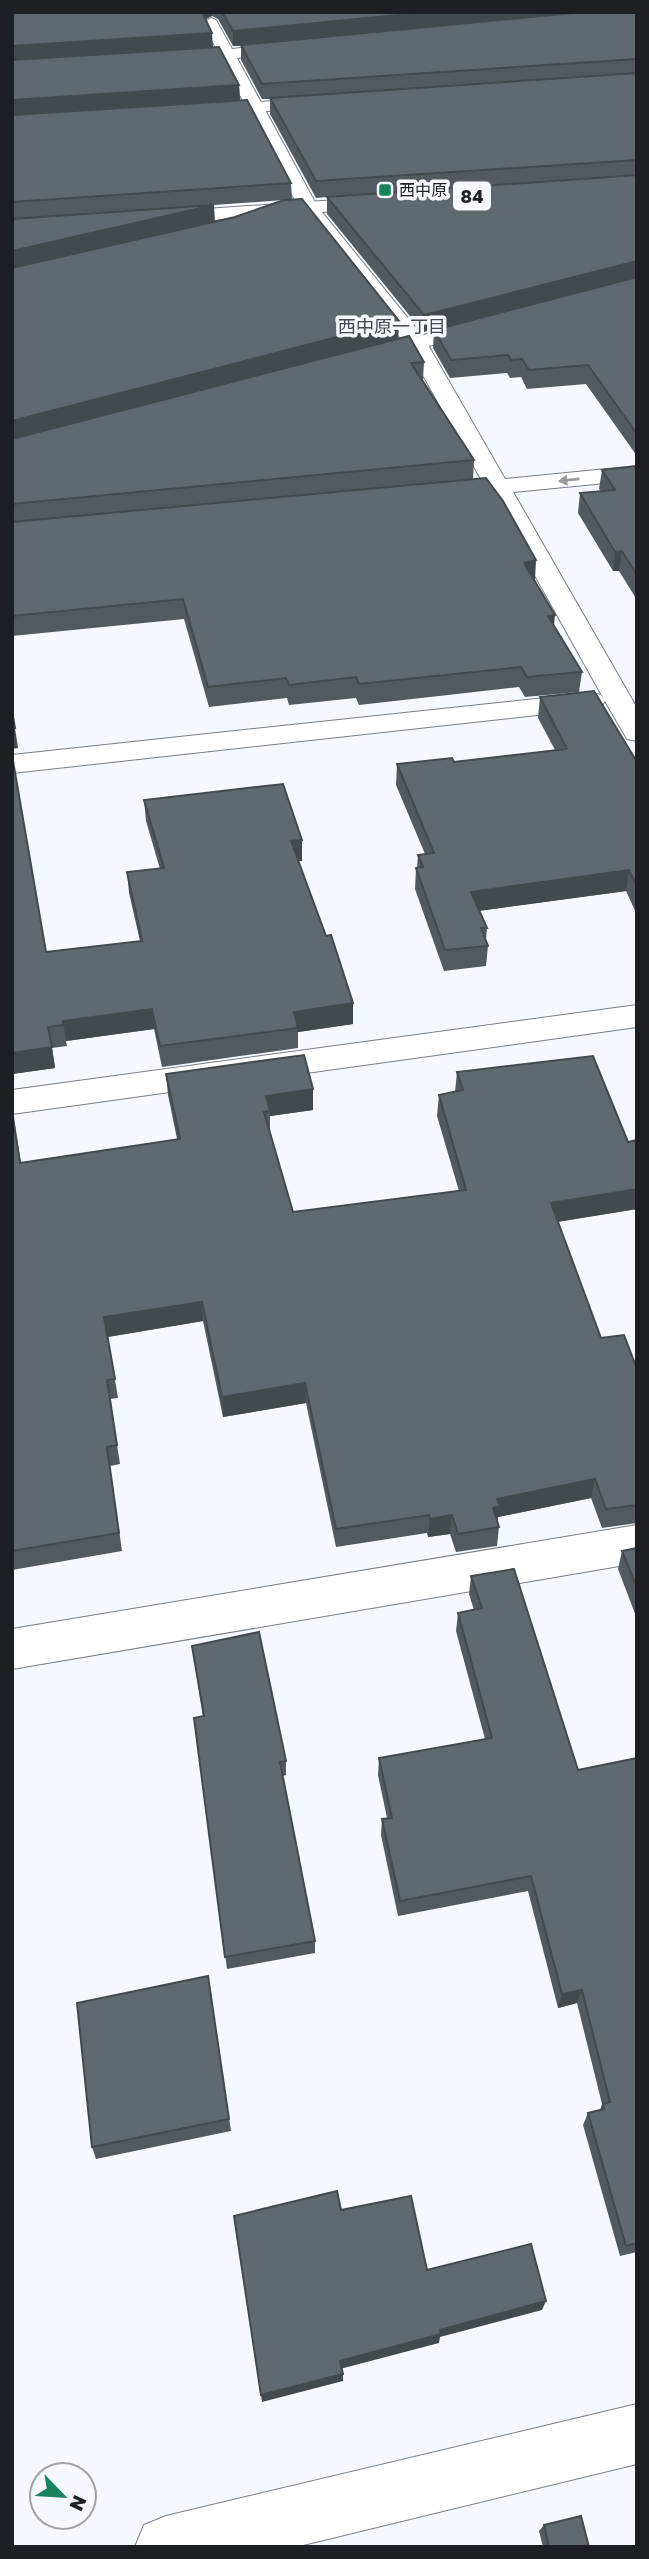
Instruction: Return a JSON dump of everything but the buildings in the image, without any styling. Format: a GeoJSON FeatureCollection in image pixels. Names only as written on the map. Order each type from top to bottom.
{"type":"FeatureCollection","features":[{"type":"Feature","properties":{"kind":"street"},"geometry":{"type":"LineString","coordinates":[[211,23],[308,208],[416,343],[499,487],[627,697],[637,733]]}},
{"type":"Feature","properties":{"kind":"street"},"geometry":{"type":"LineString","coordinates":[[187,57],[307,46]]}},
{"type":"Feature","properties":{"kind":"street"},"geometry":{"type":"LineString","coordinates":[[186,112],[338,102]]}},
{"type":"Feature","properties":{"kind":"street"},"geometry":{"type":"LineString","coordinates":[[143,219],[404,201]]}},
{"type":"Feature","properties":{"kind":"street"},"geometry":{"type":"LineString","coordinates":[[188,237],[228,228],[278,210]]}},
{"type":"Feature","properties":{"kind":"street"},"geometry":{"type":"LineString","coordinates":[[336,364],[507,319]]}},
{"type":"Feature","properties":{"kind":"street"},"geometry":{"type":"LineString","coordinates":[[457,491],[637,473]]}},
{"type":"Feature","properties":{"kind":"street"},"geometry":{"type":"LineString","coordinates":[[12,764],[627,697]]}},
{"type":"Feature","properties":{"kind":"street"},"geometry":{"type":"LineString","coordinates":[[12,1102],[637,1016]]}},
{"type":"Feature","properties":{"kind":"street"},"geometry":{"type":"LineString","coordinates":[[12,1649],[637,1544]]}},
{"type":"Feature","properties":{"kind":"street"},"geometry":{"type":"LineString","coordinates":[[166,2547],[637,2434]]}},
{"type":"Feature","properties":{"kind":"place","name":"西中原"},"geometry":{"type":"Point","coordinates":[385,190]}},
{"type":"Feature","properties":{"kind":"district","name":"西中原一丁目"},"geometry":{"type":"Point","coordinates":[392,326]}}]}
